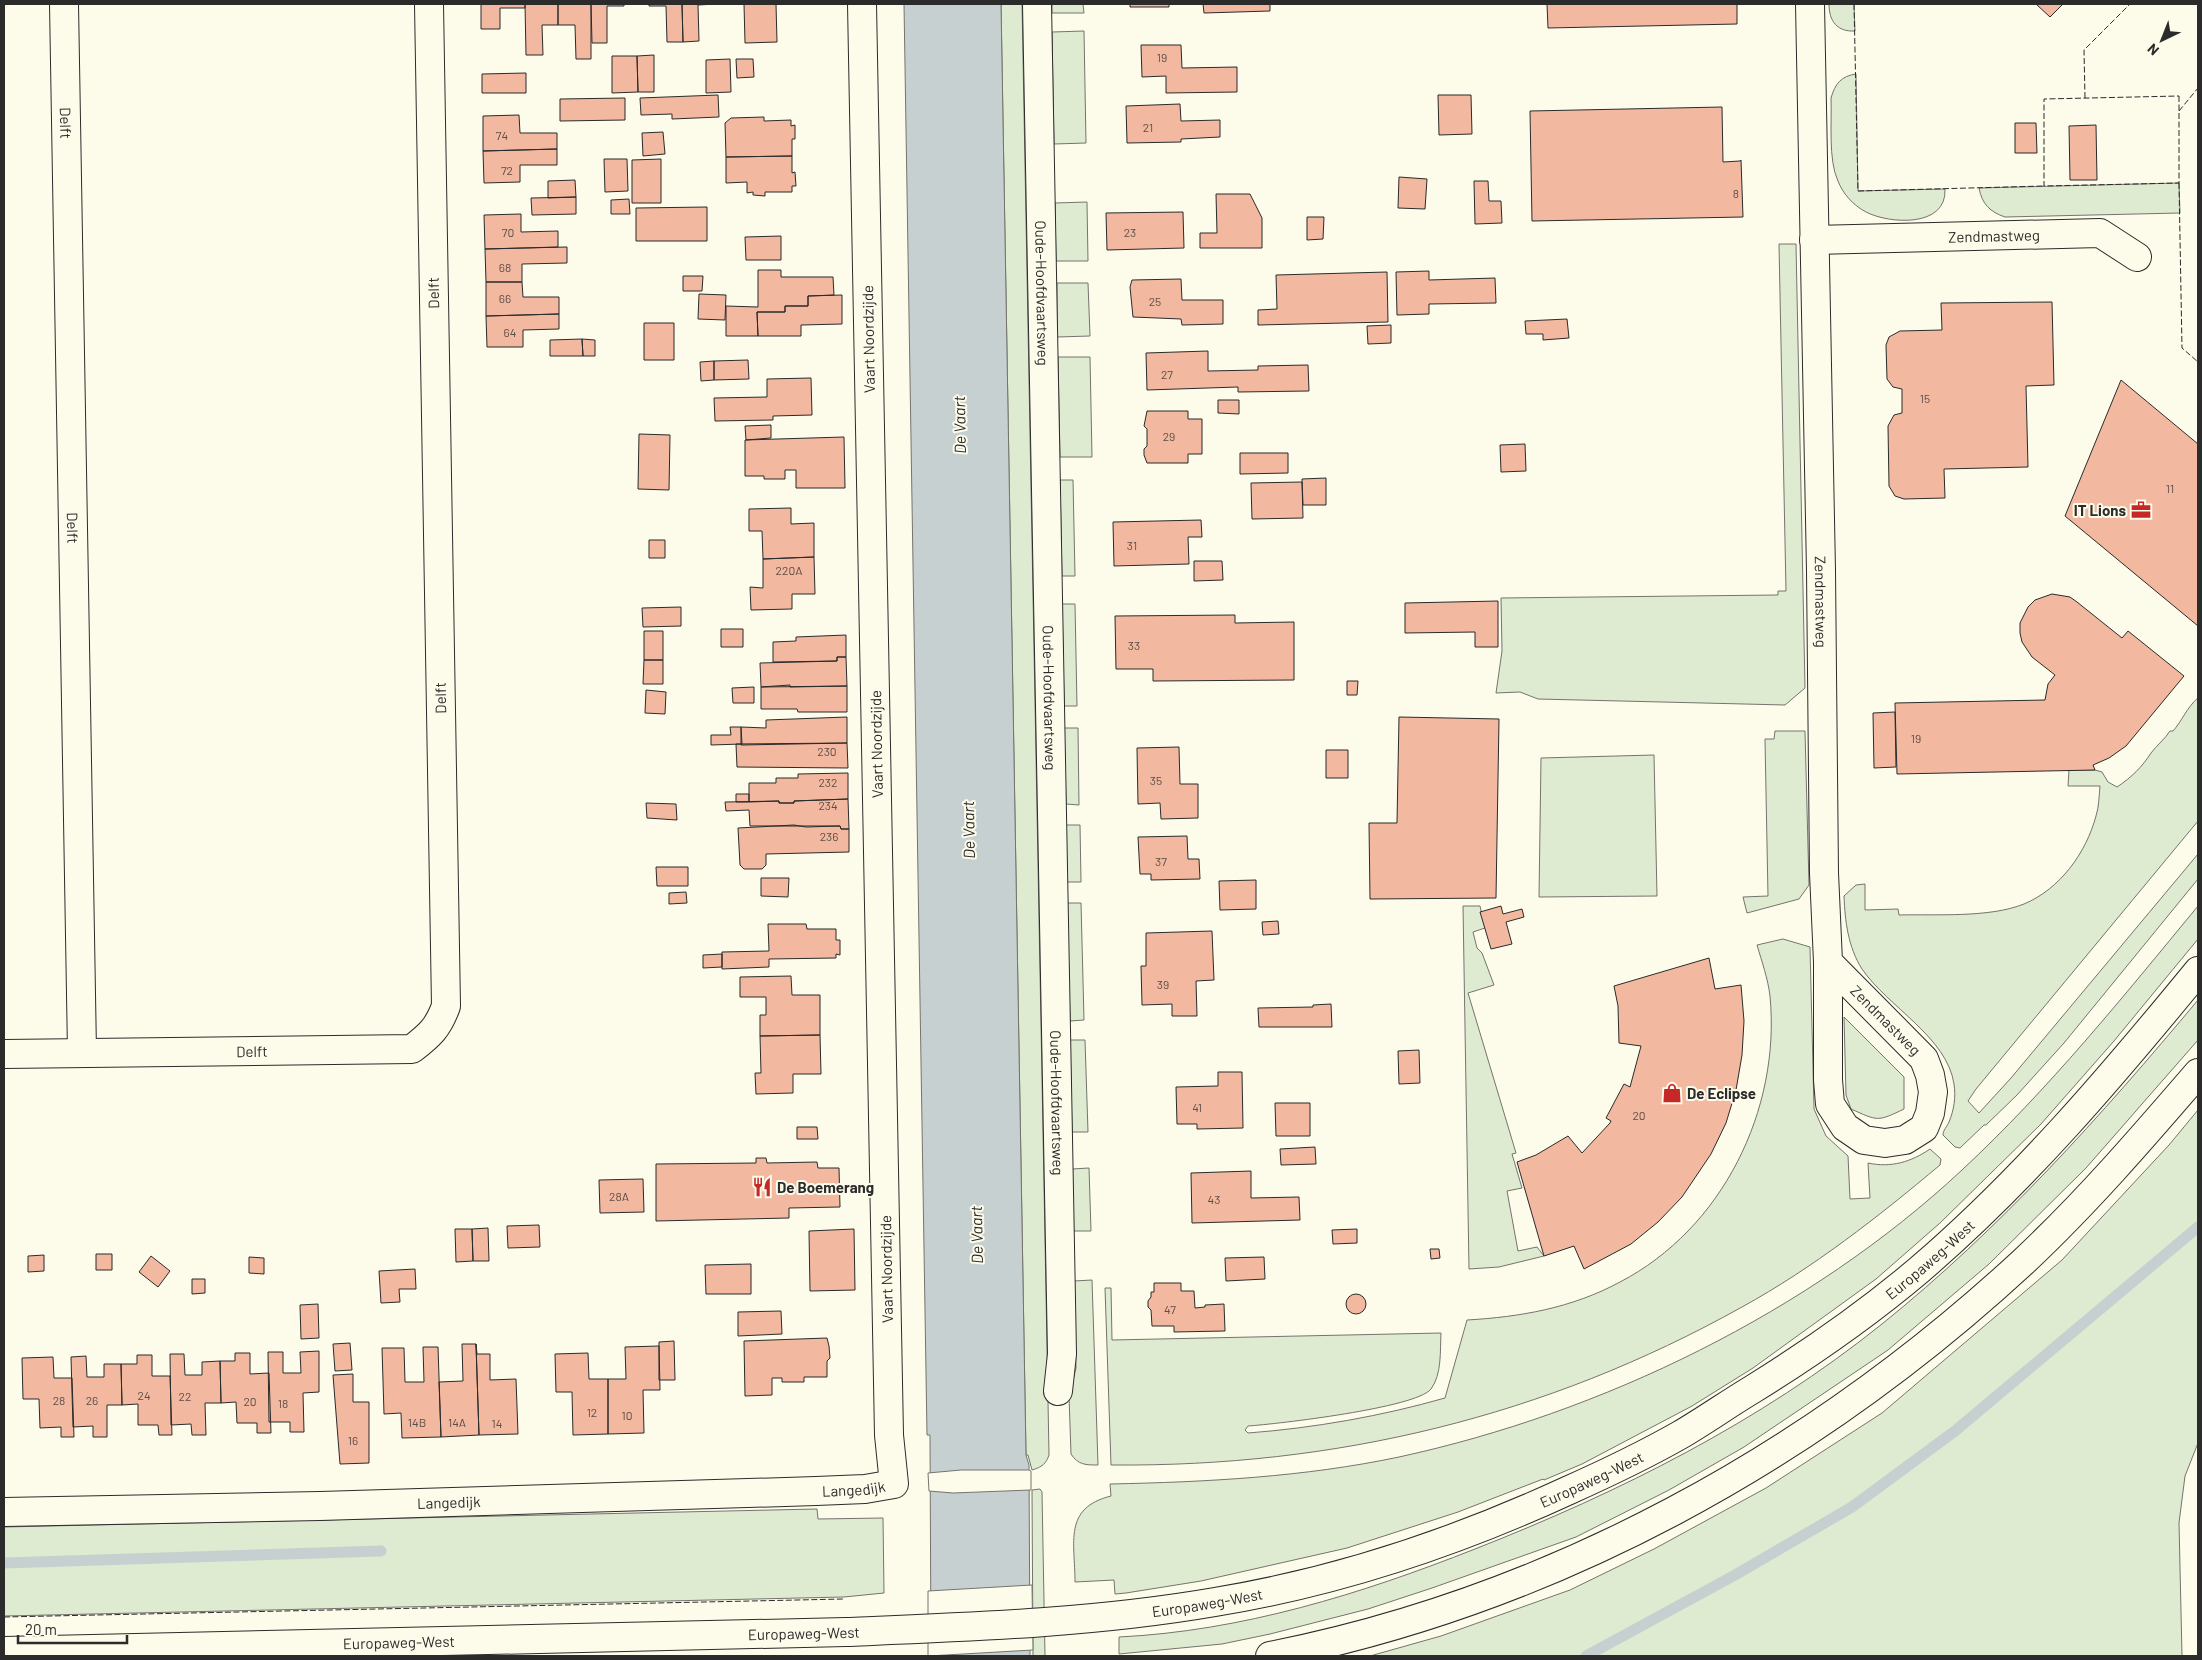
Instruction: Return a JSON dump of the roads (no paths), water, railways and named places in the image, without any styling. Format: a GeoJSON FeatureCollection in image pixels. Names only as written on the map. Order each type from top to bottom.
{"type":"FeatureCollection","features":[{"type":"Feature","properties":{"kind":"street","name":"Delft"},"geometry":{"type":"LineString","coordinates":[[64,4],[82,1052]]}},
{"type":"Feature","properties":{"kind":"street","name":"Delft"},"geometry":{"type":"LineString","coordinates":[[4,1054],[412,1049],[430,1034],[439,1023],[446,1006],[429,4]]}},
{"type":"Feature","properties":{"kind":"street","name":"Vaart Noordzijde"},"geometry":{"type":"LineString","coordinates":[[862,4],[889,1425],[894,1484]]}},
{"type":"Feature","properties":{"kind":"street","name":"Oude-Hoofdvaartsweg"},"geometry":{"type":"LineString","coordinates":[[1037,4],[1062,1335],[1058,1391]]}},
{"type":"Feature","properties":{"kind":"street","name":"Zendmastweg"},"geometry":{"type":"LineString","coordinates":[[1810,4],[1821,571],[1824,872],[1828,962],[1828,1080],[1830,1104],[1845,1127],[1864,1140],[1885,1143],[1905,1140],[1924,1128],[1930,1113],[1933,1092],[1930,1075],[1924,1059],[1828,962]]}},
{"type":"Feature","properties":{"kind":"street","name":"Zendmastweg"},"geometry":{"type":"LineString","coordinates":[[1814,240],[2100,233],[2137,256]]}},
{"type":"Feature","properties":{"kind":"street","name":"Europaweg-West"},"geometry":{"type":"LineString","coordinates":[[4,1651],[846,1632],[982,1627],[1115,1616],[1216,1602],[1326,1579],[1424,1550],[1521,1512],[1601,1476],[1679,1436],[1821,1346],[1918,1270],[2006,1188],[2084,1107],[2198,971]]}},
{"type":"Feature","properties":{"kind":"street"},"geometry":{"type":"LineString","coordinates":[[1270,1656],[1310,1648],[1383,1629],[1483,1598],[1574,1561],[1662,1518],[1762,1462],[1852,1402],[1911,1358],[1990,1291],[2094,1192],[2198,1073]]}},
{"type":"Feature","properties":{"kind":"street","name":"Langedijk"},"geometry":{"type":"LineString","coordinates":[[4,1512],[320,1506],[806,1492],[864,1489],[894,1484]]}},
{"type":"Feature","properties":{"kind":"water","name":"De Vaart"},"geometry":{"type":"Polygon","coordinates":[[[904,4],[1001,4],[1026,1455],[1029,1465],[1030,1656],[931,1656],[930,1435],[927,1435],[904,4]]]}},
{"type":"Feature","properties":{"kind":"waterway"},"geometry":{"type":"LineString","coordinates":[[1586,1656],[1735,1575],[1852,1507],[1955,1431],[2198,1227]]}},
{"type":"Feature","properties":{"kind":"waterway"},"geometry":{"type":"LineString","coordinates":[[4,1563],[381,1551]]}},
{"type":"Feature","properties":{"kind":"place","name":"IT Lions"},"geometry":{"type":"Point","coordinates":[2141,510]}},
{"type":"Feature","properties":{"kind":"place","name":"De Eclipse"},"geometry":{"type":"Point","coordinates":[1672,1093]}},
{"type":"Feature","properties":{"kind":"place","name":"De Boemerang"},"geometry":{"type":"Point","coordinates":[762,1187]}}]}
